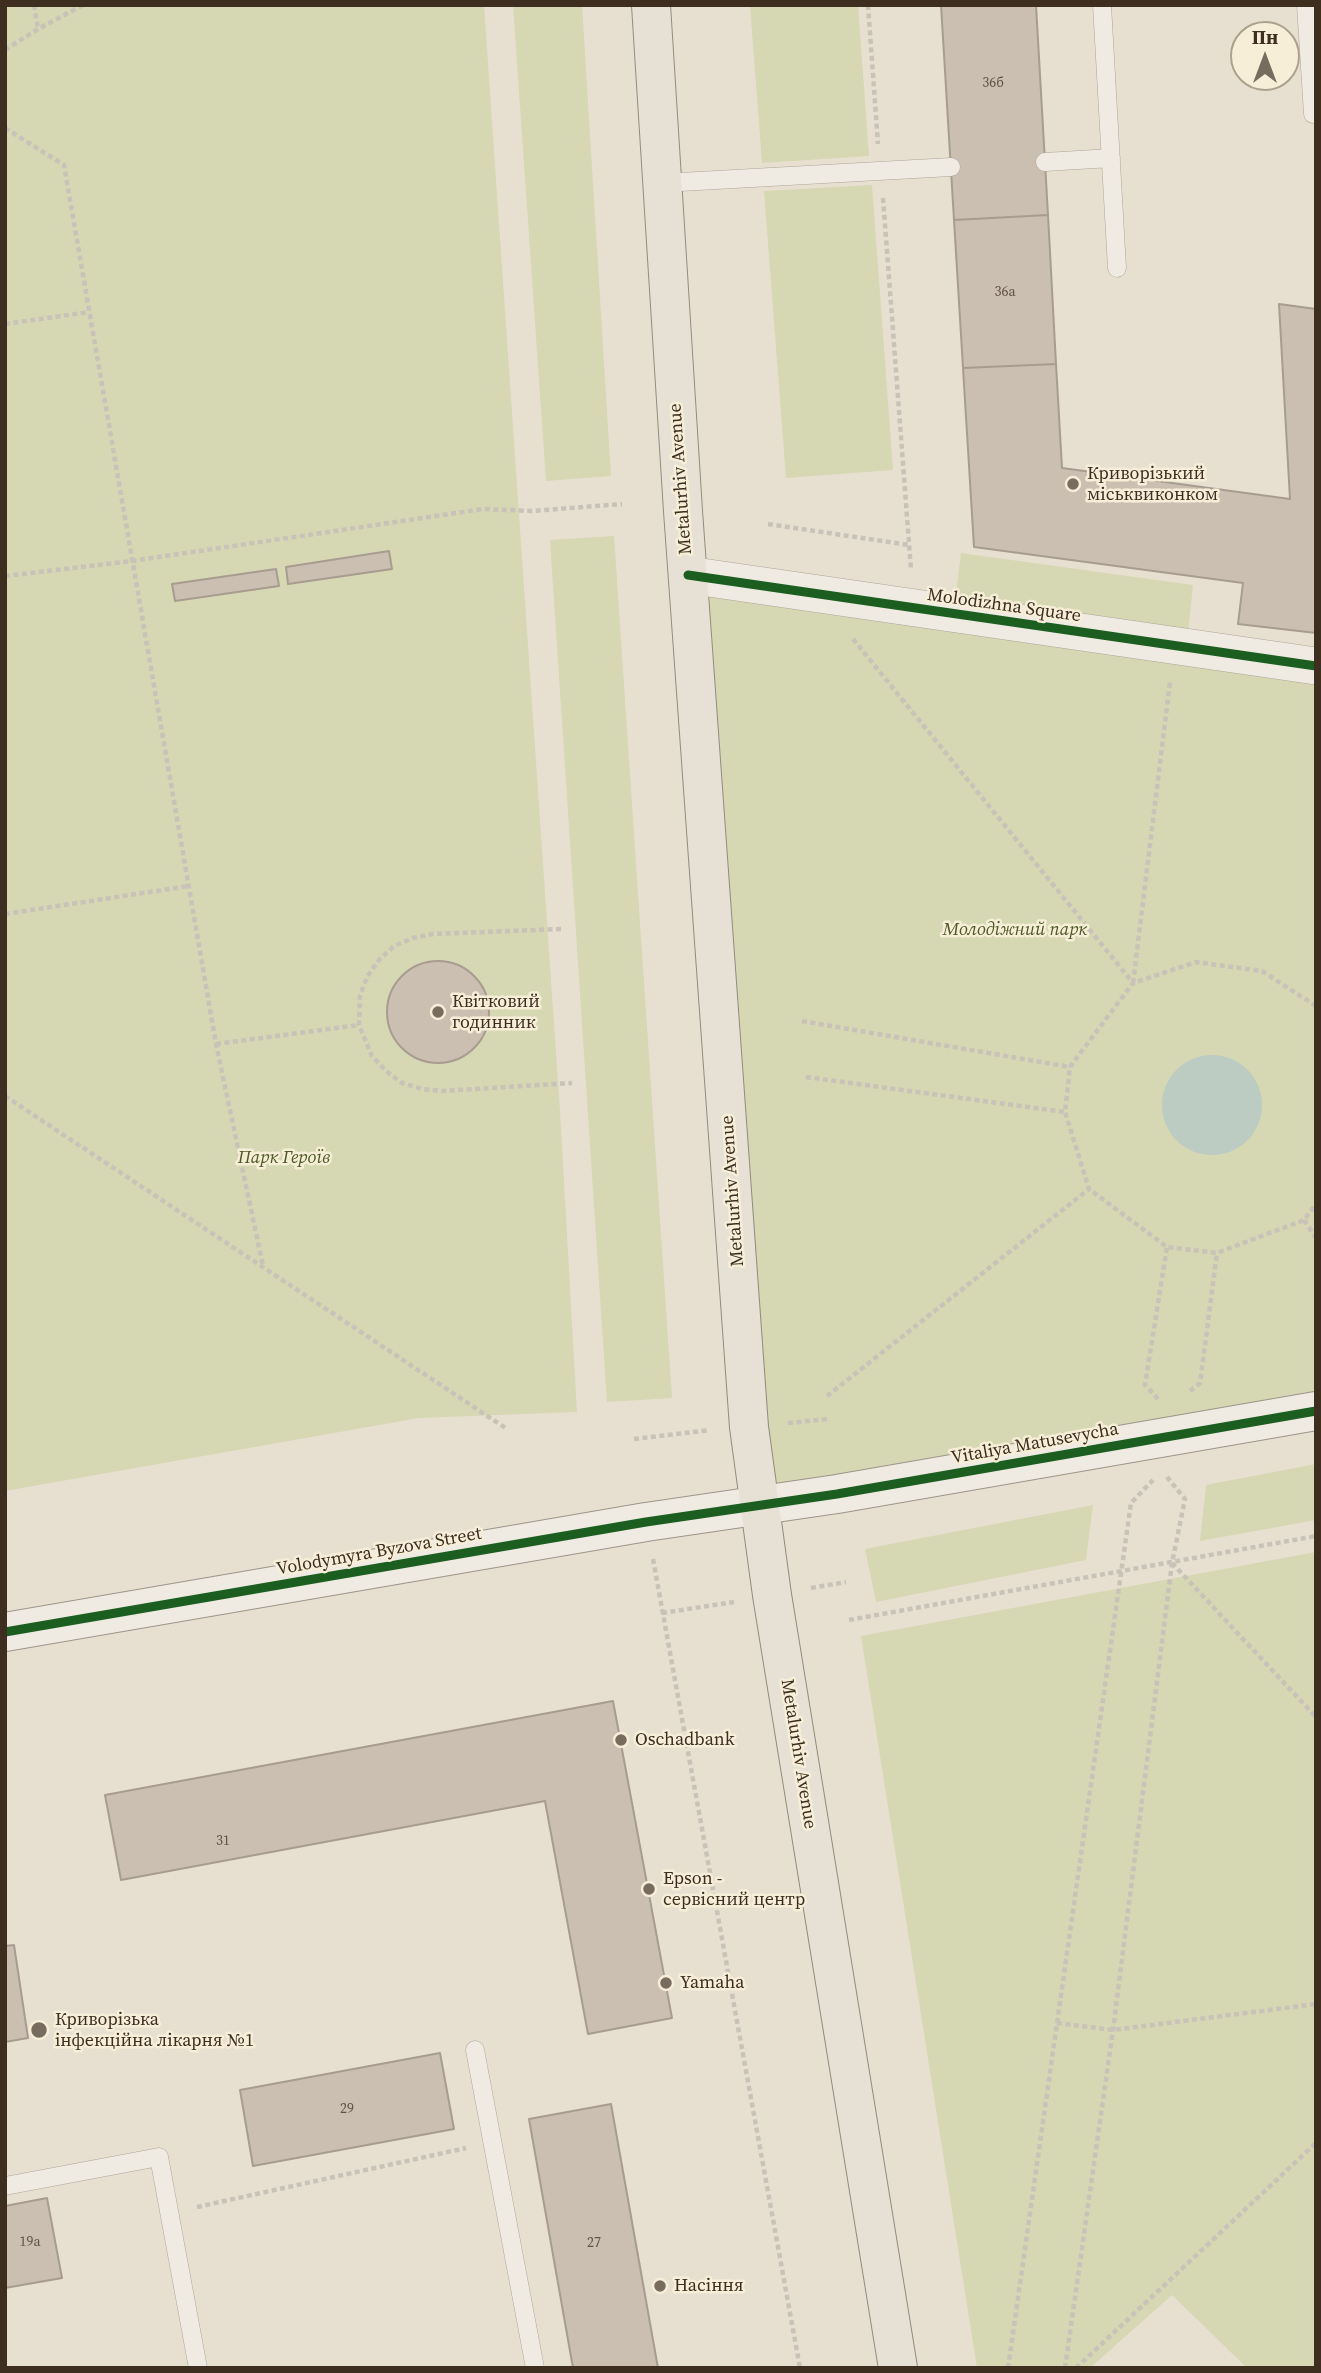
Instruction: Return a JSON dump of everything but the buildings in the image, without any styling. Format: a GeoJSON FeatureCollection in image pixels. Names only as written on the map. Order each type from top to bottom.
{"type":"FeatureCollection","features":[{"type":"Feature","properties":{"kind":"main road","name":"Metalurhiv Avenue"},"geometry":{"type":"LineString","coordinates":[[651,5],[688,575],[748,1413],[758,1506],[898,2368]]}},
{"type":"Feature","properties":{"kind":"street","name":"Molodizhna Square"},"geometry":{"type":"LineString","coordinates":[[688,575],[1316,666]]}},
{"type":"Feature","properties":{"kind":"street","name":"Vitaliya Matusevycha"},"geometry":{"type":"LineString","coordinates":[[758,1506],[1166,1440],[1316,1411]]}},
{"type":"Feature","properties":{"kind":"street","name":"Volodymyra Byzova Street"},"geometry":{"type":"LineString","coordinates":[[5,1632],[646,1522],[758,1506]]}},
{"type":"Feature","properties":{"kind":"lane"},"geometry":{"type":"LineString","coordinates":[[1102,5],[1117,268]]}},
{"type":"Feature","properties":{"kind":"lane"},"geometry":{"type":"LineString","coordinates":[[1306,5],[1313,114],[1316,114]]}},
{"type":"Feature","properties":{"kind":"lane"},"geometry":{"type":"LineString","coordinates":[[1045,162],[1111,158]]}},
{"type":"Feature","properties":{"kind":"lane"},"geometry":{"type":"LineString","coordinates":[[662,183],[951,167]]}},
{"type":"Feature","properties":{"kind":"lane"},"geometry":{"type":"LineString","coordinates":[[475,2050],[535,2368]]}},
{"type":"Feature","properties":{"kind":"lane"},"geometry":{"type":"LineString","coordinates":[[5,2186],[159,2157],[198,2368]]}},
{"type":"Feature","properties":{"kind":"path"},"geometry":{"type":"LineString","coordinates":[[34,5],[38,29]]}},
{"type":"Feature","properties":{"kind":"path"},"geometry":{"type":"LineString","coordinates":[[5,50],[83,5]]}},
{"type":"Feature","properties":{"kind":"path"},"geometry":{"type":"LineString","coordinates":[[868,5],[915,609]]}},
{"type":"Feature","properties":{"kind":"path"},"geometry":{"type":"LineString","coordinates":[[5,128],[64,165],[216,1044],[263,1266]]}},
{"type":"Feature","properties":{"kind":"path"},"geometry":{"type":"LineString","coordinates":[[5,324],[89,312]]}},
{"type":"Feature","properties":{"kind":"path"},"geometry":{"type":"LineString","coordinates":[[5,576],[132,561],[484,509],[532,511],[622,504]]}},
{"type":"Feature","properties":{"kind":"path"},"geometry":{"type":"LineString","coordinates":[[768,524],[909,545]]}},
{"type":"Feature","properties":{"kind":"path"},"geometry":{"type":"LineString","coordinates":[[817,595],[1133,983]]}},
{"type":"Feature","properties":{"kind":"path"},"geometry":{"type":"LineString","coordinates":[[1175,647],[1133,983],[1070,1068],[1065,1112],[1089,1189],[1167,1247],[1217,1253],[1304,1220],[1316,1204]]}},
{"type":"Feature","properties":{"kind":"path"},"geometry":{"type":"LineString","coordinates":[[5,914],[189,886]]}},
{"type":"Feature","properties":{"kind":"path"},"geometry":{"type":"LineString","coordinates":[[561,929],[433,934],[394,946],[379,960],[367,977],[360,996],[359,1025],[372,1056],[386,1071],[402,1083],[422,1089],[572,1083]]}},
{"type":"Feature","properties":{"kind":"path"},"geometry":{"type":"LineString","coordinates":[[1133,983],[1196,962],[1262,971],[1316,1006]]}},
{"type":"Feature","properties":{"kind":"path"},"geometry":{"type":"LineString","coordinates":[[802,1021],[1070,1068]]}},
{"type":"Feature","properties":{"kind":"path"},"geometry":{"type":"LineString","coordinates":[[216,1044],[359,1025]]}},
{"type":"Feature","properties":{"kind":"path"},"geometry":{"type":"LineString","coordinates":[[806,1077],[1065,1112]]}},
{"type":"Feature","properties":{"kind":"path"},"geometry":{"type":"LineString","coordinates":[[5,1096],[507,1429]]}},
{"type":"Feature","properties":{"kind":"path"},"geometry":{"type":"LineString","coordinates":[[827,1396],[1089,1189]]}},
{"type":"Feature","properties":{"kind":"path"},"geometry":{"type":"LineString","coordinates":[[1304,1220],[1316,1238]]}},
{"type":"Feature","properties":{"kind":"path"},"geometry":{"type":"LineString","coordinates":[[1065,2368],[1113,2031],[1172,1563],[1185,1499],[1145,1385],[1167,1247]]}},
{"type":"Feature","properties":{"kind":"path"},"geometry":{"type":"LineString","coordinates":[[1008,2368],[1131,1503],[1200,1383],[1217,1253]]}},
{"type":"Feature","properties":{"kind":"path"},"geometry":{"type":"LineString","coordinates":[[634,1439],[684,1433]]}},
{"type":"Feature","properties":{"kind":"path"},"geometry":{"type":"LineString","coordinates":[[849,1620],[1316,1536]]}},
{"type":"Feature","properties":{"kind":"path"},"geometry":{"type":"LineString","coordinates":[[1172,1563],[1316,1717]]}},
{"type":"Feature","properties":{"kind":"path"},"geometry":{"type":"LineString","coordinates":[[654,1564],[800,2368]]}},
{"type":"Feature","properties":{"kind":"path"},"geometry":{"type":"LineString","coordinates":[[1057,2023],[1113,2031],[1316,2004]]}},
{"type":"Feature","properties":{"kind":"path"},"geometry":{"type":"LineString","coordinates":[[169,2213],[493,2142]]}},
{"type":"Feature","properties":{"kind":"path"},"geometry":{"type":"LineString","coordinates":[[1076,2368],[1316,2143]]}},
{"type":"Feature","properties":{"kind":"green space","name":"Парк Героїв"},"geometry":{"type":"Polygon","coordinates":[[[5,5],[484,5],[560,1111],[577,1412],[419,1418],[5,1491],[5,5]]]}},
{"type":"Feature","properties":{"kind":"green space"},"geometry":{"type":"Polygon","coordinates":[[[513,5],[582,5],[611,476],[546,481],[513,5]]]}},
{"type":"Feature","properties":{"kind":"green space"},"geometry":{"type":"Polygon","coordinates":[[[750,5],[858,5],[869,156],[762,163],[750,5]]]}},
{"type":"Feature","properties":{"kind":"green space"},"geometry":{"type":"Polygon","coordinates":[[[872,185],[893,470],[786,478],[764,191],[872,185]]]}},
{"type":"Feature","properties":{"kind":"green space"},"geometry":{"type":"Polygon","coordinates":[[[614,536],[672,1398],[607,1402],[550,540],[614,536]]]}},
{"type":"Feature","properties":{"kind":"green space"},"geometry":{"type":"Polygon","coordinates":[[[961,553],[1193,585],[1188,633],[955,601],[961,553]]]}},
{"type":"Feature","properties":{"kind":"green space","name":"Молодіжний парк"},"geometry":{"type":"Polygon","coordinates":[[[688,575],[1316,666],[1316,1411],[758,1506],[688,575]]]}},
{"type":"Feature","properties":{"kind":"green space"},"geometry":{"type":"Polygon","coordinates":[[[1316,1464],[1316,1520],[1200,1541],[1206,1485],[1316,1464]]]}},
{"type":"Feature","properties":{"kind":"green space"},"geometry":{"type":"Polygon","coordinates":[[[1093,1505],[1086,1560],[876,1602],[865,1549],[1093,1505]]]}},
{"type":"Feature","properties":{"kind":"green space"},"geometry":{"type":"Polygon","coordinates":[[[1316,1552],[1316,2368],[1247,2368],[1172,2295],[1090,2368],[977,2368],[861,1636],[1316,1552]]]}},
{"type":"Feature","properties":{"kind":"shaded area"},"geometry":{"type":"Polygon","coordinates":[[[1212,1055],[1231,1059],[1247,1070],[1258,1086],[1262,1105],[1258,1124],[1247,1140],[1231,1151],[1212,1155],[1193,1151],[1177,1140],[1166,1124],[1162,1105],[1166,1086],[1177,1070],[1193,1059],[1212,1055]]]}},
{"type":"Feature","properties":{"kind":"cycle path"},"geometry":{"type":"LineString","coordinates":[[688,575],[1316,666]]}},
{"type":"Feature","properties":{"kind":"cycle path"},"geometry":{"type":"LineString","coordinates":[[5,1632],[646,1522],[837,1494],[1316,1411]]}},
{"type":"Feature","properties":{"kind":"place","name":"Криворізький міськвиконком"},"geometry":{"type":"Point","coordinates":[1073,484]}},
{"type":"Feature","properties":{"kind":"place","name":"Квітковий годинник"},"geometry":{"type":"Point","coordinates":[438,1012]}},
{"type":"Feature","properties":{"kind":"place","name":"Oschadbank"},"geometry":{"type":"Point","coordinates":[621,1740]}},
{"type":"Feature","properties":{"kind":"place","name":"Epson - сервісний центр"},"geometry":{"type":"Point","coordinates":[649,1889]}},
{"type":"Feature","properties":{"kind":"place","name":"Yamaha"},"geometry":{"type":"Point","coordinates":[666,1983]}},
{"type":"Feature","properties":{"kind":"place","name":"Криворізька інфекційна лікарня №1"},"geometry":{"type":"Point","coordinates":[39,2030]}},
{"type":"Feature","properties":{"kind":"place","name":"Насіння"},"geometry":{"type":"Point","coordinates":[660,2286]}}]}
